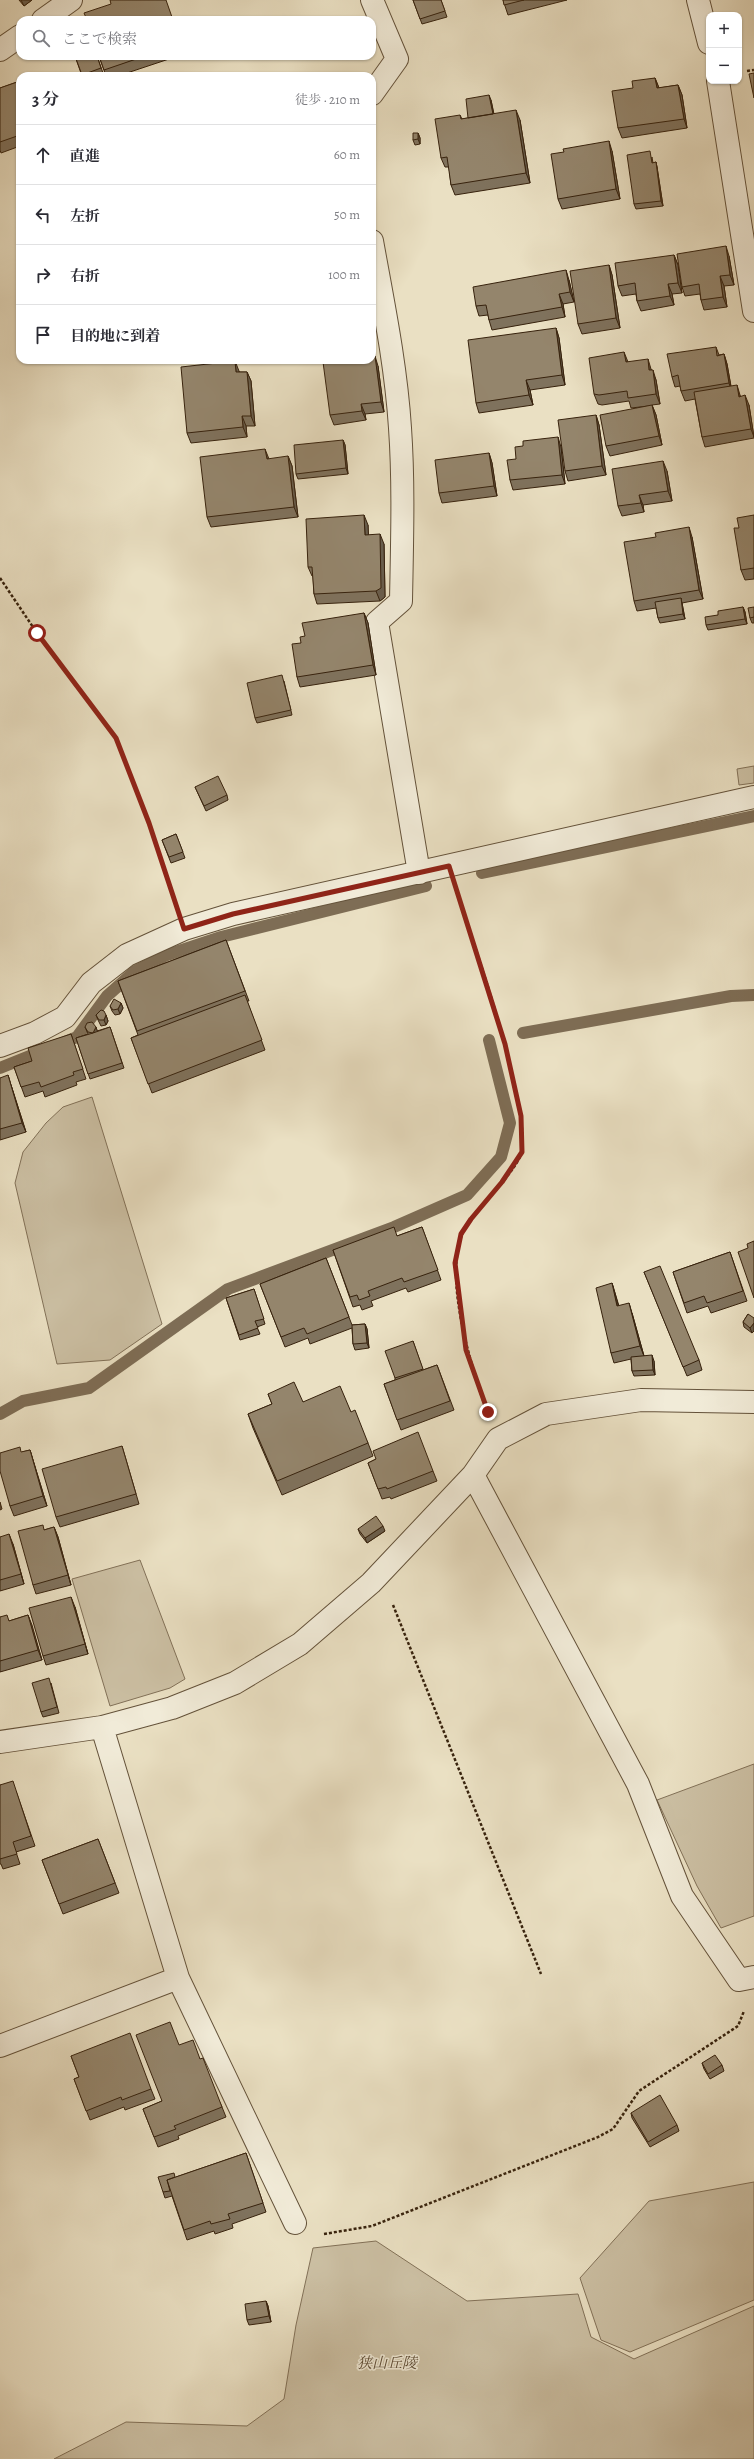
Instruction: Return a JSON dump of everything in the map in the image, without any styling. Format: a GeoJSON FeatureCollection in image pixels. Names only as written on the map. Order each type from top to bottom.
{"type":"FeatureCollection","features":[{"type":"Feature","properties":{"kind":"street"},"geometry":{"type":"LineString","coordinates":[[49,16],[71,0]]}},
{"type":"Feature","properties":{"kind":"street"},"geometry":{"type":"LineString","coordinates":[[372,0],[397,59],[376,88]]}},
{"type":"Feature","properties":{"kind":"street"},"geometry":{"type":"LineString","coordinates":[[698,0],[706,31]]}},
{"type":"Feature","properties":{"kind":"street"},"geometry":{"type":"LineString","coordinates":[[0,50],[16,39]]}},
{"type":"Feature","properties":{"kind":"street"},"geometry":{"type":"LineString","coordinates":[[718,84],[754,311]]}},
{"type":"Feature","properties":{"kind":"street"},"geometry":{"type":"LineString","coordinates":[[376,261],[383,297],[400,427],[402,529],[401,601],[377,622],[419,873]]}},
{"type":"Feature","properties":{"kind":"street"},"geometry":{"type":"LineString","coordinates":[[0,1046],[35,1033],[65,1017],[91,983],[121,960],[184,929],[233,914],[754,797]]}},
{"type":"Feature","properties":{"kind":"street"},"geometry":{"type":"LineString","coordinates":[[0,1742],[102,1727],[172,1708],[235,1683],[300,1644],[380,1573],[473,1475],[498,1439],[546,1414],[641,1400],[754,1402]]}},
{"type":"Feature","properties":{"kind":"street"},"geometry":{"type":"LineString","coordinates":[[473,1475],[638,1784],[682,1896],[747,1978]]}},
{"type":"Feature","properties":{"kind":"street"},"geometry":{"type":"LineString","coordinates":[[102,1727],[178,1978],[295,2223]]}},
{"type":"Feature","properties":{"kind":"street"},"geometry":{"type":"LineString","coordinates":[[0,2046],[178,1978]]}},
{"type":"Feature","properties":{"kind":"path"},"geometry":{"type":"LineString","coordinates":[[0,578],[37,633],[116,738],[149,823],[184,929]]}},
{"type":"Feature","properties":{"kind":"path"},"geometry":{"type":"LineString","coordinates":[[449,866],[505,1044],[521,1116],[522,1152],[502,1182],[471,1219],[461,1234],[455,1263],[466,1350],[498,1439]]}},
{"type":"Feature","properties":{"kind":"path"},"geometry":{"type":"LineString","coordinates":[[380,1573],[541,1974]]}},
{"type":"Feature","properties":{"kind":"path"},"geometry":{"type":"LineString","coordinates":[[295,2223],[316,2235],[372,2226],[613,2129],[639,2091],[738,2026],[746,2005],[747,1978]]}},
{"type":"Feature","properties":{"kind":"green space"},"geometry":{"type":"Polygon","coordinates":[[[754,766],[754,783],[739,785],[737,769],[754,766]]]}},
{"type":"Feature","properties":{"kind":"green space"},"geometry":{"type":"Polygon","coordinates":[[[92,1097],[162,1324],[110,1360],[57,1364],[15,1183],[23,1152],[46,1123],[63,1107],[92,1097]]]}},
{"type":"Feature","properties":{"kind":"green space"},"geometry":{"type":"Polygon","coordinates":[[[140,1560],[185,1679],[170,1688],[110,1706],[72,1579],[140,1560]]]}},
{"type":"Feature","properties":{"kind":"green space"},"geometry":{"type":"Polygon","coordinates":[[[754,1764],[754,1916],[721,1928],[697,1886],[657,1800],[754,1764]]]}},
{"type":"Feature","properties":{"kind":"green space"},"geometry":{"type":"Polygon","coordinates":[[[754,2182],[754,2300],[630,2352],[601,2340],[580,2278],[649,2201],[754,2182]]]}},
{"type":"Feature","properties":{"kind":"green space","name":"狭山丘陵"},"geometry":{"type":"Polygon","coordinates":[[[376,2241],[467,2301],[578,2294],[591,2337],[634,2359],[754,2306],[754,2459],[54,2459],[126,2422],[247,2426],[284,2399],[296,2325],[313,2248],[376,2241]]]}},
{"type":"Feature","properties":{"kind":"building"},"geometry":{"type":"Polygon","coordinates":[[[110,0],[166,0],[172,16],[85,16],[84,13],[111,4],[110,0]]]}},
{"type":"Feature","properties":{"kind":"building"},"geometry":{"type":"Polygon","coordinates":[[[413,0],[441,0],[445,11],[420,19],[413,0]]]}},
{"type":"Feature","properties":{"kind":"building"},"geometry":{"type":"Polygon","coordinates":[[[503,0],[524,0],[504,5],[503,0]]]}},
{"type":"Feature","properties":{"kind":"building"},"geometry":{"type":"Polygon","coordinates":[[[76,60],[98,60],[101,68],[90,72],[81,72],[76,60]]]}},
{"type":"Feature","properties":{"kind":"building"},"geometry":{"type":"Polygon","coordinates":[[[100,60],[133,60],[104,70],[100,60]]]}},
{"type":"Feature","properties":{"kind":"building"},"geometry":{"type":"Polygon","coordinates":[[[754,73],[754,98],[749,74],[754,73]]]}},
{"type":"Feature","properties":{"kind":"building"},"geometry":{"type":"Polygon","coordinates":[[[655,78],[657,88],[678,85],[684,119],[618,128],[612,91],[633,88],[632,81],[655,78]]]}},
{"type":"Feature","properties":{"kind":"building"},"geometry":{"type":"Polygon","coordinates":[[[16,82],[16,136],[0,142],[0,88],[16,82]]]}},
{"type":"Feature","properties":{"kind":"building"},"geometry":{"type":"Polygon","coordinates":[[[489,95],[493,114],[468,118],[466,99],[489,95]]]}},
{"type":"Feature","properties":{"kind":"building"},"geometry":{"type":"Polygon","coordinates":[[[516,110],[526,173],[451,185],[447,157],[441,158],[435,119],[460,115],[461,119],[516,110]]]}},
{"type":"Feature","properties":{"kind":"building"},"geometry":{"type":"Polygon","coordinates":[[[413,133],[418,133],[418,139],[413,140],[413,133]]]}},
{"type":"Feature","properties":{"kind":"building"},"geometry":{"type":"Polygon","coordinates":[[[609,141],[616,189],[558,199],[551,154],[564,152],[563,149],[609,141]]]}},
{"type":"Feature","properties":{"kind":"building"},"geometry":{"type":"Polygon","coordinates":[[[650,151],[652,163],[656,162],[661,201],[634,204],[627,155],[650,151]]]}},
{"type":"Feature","properties":{"kind":"building"},"geometry":{"type":"Polygon","coordinates":[[[726,246],[730,275],[720,276],[723,297],[701,300],[699,284],[682,287],[677,254],[726,246]]]}},
{"type":"Feature","properties":{"kind":"building"},"geometry":{"type":"Polygon","coordinates":[[[674,255],[678,283],[668,284],[670,296],[637,301],[635,283],[618,286],[615,263],[674,255]]]}},
{"type":"Feature","properties":{"kind":"building"},"geometry":{"type":"Polygon","coordinates":[[[609,265],[616,318],[578,324],[570,271],[609,265]]]}},
{"type":"Feature","properties":{"kind":"building"},"geometry":{"type":"Polygon","coordinates":[[[566,270],[570,292],[559,294],[562,307],[489,320],[486,305],[476,306],[473,287],[566,270]]]}},
{"type":"Feature","properties":{"kind":"building"},"geometry":{"type":"Polygon","coordinates":[[[556,328],[562,375],[526,380],[529,395],[476,403],[468,340],[556,328]]]}},
{"type":"Feature","properties":{"kind":"building"},"geometry":{"type":"Polygon","coordinates":[[[716,347],[717,356],[724,354],[729,383],[681,391],[678,375],[672,377],[667,354],[716,347]]]}},
{"type":"Feature","properties":{"kind":"building"},"geometry":{"type":"Polygon","coordinates":[[[624,352],[626,362],[648,359],[649,370],[653,370],[656,394],[628,398],[627,391],[599,395],[594,394],[589,358],[624,352]]]}},
{"type":"Feature","properties":{"kind":"building"},"geometry":{"type":"Polygon","coordinates":[[[208,364],[235,364],[236,372],[247,372],[251,416],[242,416],[243,427],[187,433],[181,367],[208,364]]]}},
{"type":"Feature","properties":{"kind":"building"},"geometry":{"type":"Polygon","coordinates":[[[323,364],[376,364],[381,402],[361,404],[362,411],[330,415],[323,364]]]}},
{"type":"Feature","properties":{"kind":"building"},"geometry":{"type":"Polygon","coordinates":[[[737,385],[739,397],[745,395],[751,429],[702,437],[694,392],[737,385]]]}},
{"type":"Feature","properties":{"kind":"building"},"geometry":{"type":"Polygon","coordinates":[[[652,405],[659,436],[606,446],[600,415],[652,405]]]}},
{"type":"Feature","properties":{"kind":"building"},"geometry":{"type":"Polygon","coordinates":[[[596,415],[602,466],[565,471],[558,420],[596,415]]]}},
{"type":"Feature","properties":{"kind":"building"},"geometry":{"type":"Polygon","coordinates":[[[558,437],[562,475],[510,480],[507,460],[516,459],[515,447],[523,446],[523,441],[558,437]]]}},
{"type":"Feature","properties":{"kind":"building"},"geometry":{"type":"Polygon","coordinates":[[[343,440],[346,468],[296,474],[294,445],[343,440]]]}},
{"type":"Feature","properties":{"kind":"building"},"geometry":{"type":"Polygon","coordinates":[[[265,449],[267,459],[288,456],[294,507],[207,517],[200,457],[265,449]]]}},
{"type":"Feature","properties":{"kind":"building"},"geometry":{"type":"Polygon","coordinates":[[[489,453],[494,486],[439,493],[435,460],[489,453]]]}},
{"type":"Feature","properties":{"kind":"building"},"geometry":{"type":"Polygon","coordinates":[[[663,461],[668,491],[639,495],[641,503],[618,506],[612,469],[663,461]]]}},
{"type":"Feature","properties":{"kind":"building"},"geometry":{"type":"Polygon","coordinates":[[[364,515],[365,535],[380,534],[381,588],[376,591],[314,594],[312,567],[308,567],[306,519],[364,515]]]}},
{"type":"Feature","properties":{"kind":"building"},"geometry":{"type":"Polygon","coordinates":[[[754,515],[754,568],[741,570],[734,528],[739,528],[737,518],[754,515]]]}},
{"type":"Feature","properties":{"kind":"building"},"geometry":{"type":"Polygon","coordinates":[[[689,527],[699,590],[634,601],[624,542],[656,537],[655,533],[689,527]]]}},
{"type":"Feature","properties":{"kind":"building"},"geometry":{"type":"Polygon","coordinates":[[[681,598],[683,614],[658,618],[655,602],[681,598]]]}},
{"type":"Feature","properties":{"kind":"building"},"geometry":{"type":"Polygon","coordinates":[[[743,607],[745,619],[706,625],[705,617],[718,615],[718,611],[743,607]]]}},
{"type":"Feature","properties":{"kind":"building"},"geometry":{"type":"Polygon","coordinates":[[[754,607],[754,617],[750,618],[748,608],[754,607]]]}},
{"type":"Feature","properties":{"kind":"building"},"geometry":{"type":"Polygon","coordinates":[[[364,613],[373,665],[297,677],[292,644],[301,643],[300,637],[305,636],[302,623],[364,613]]]}},
{"type":"Feature","properties":{"kind":"building"},"geometry":{"type":"Polygon","coordinates":[[[282,675],[291,710],[255,718],[247,683],[282,675]]]}},
{"type":"Feature","properties":{"kind":"building"},"geometry":{"type":"Polygon","coordinates":[[[218,776],[227,795],[204,806],[195,787],[218,776]]]}},
{"type":"Feature","properties":{"kind":"building"},"geometry":{"type":"Polygon","coordinates":[[[176,834],[183,852],[169,857],[162,840],[176,834]]]}},
{"type":"Feature","properties":{"kind":"building"},"geometry":{"type":"Polygon","coordinates":[[[226,940],[245,991],[137,1031],[118,981],[226,940]]]}},
{"type":"Feature","properties":{"kind":"building"},"geometry":{"type":"Polygon","coordinates":[[[245,995],[262,1040],[148,1084],[131,1038],[245,995]]]}},
{"type":"Feature","properties":{"kind":"building"},"geometry":{"type":"Polygon","coordinates":[[[114,999],[121,1003],[118,1009],[113,1010],[110,1006],[114,999]]]}},
{"type":"Feature","properties":{"kind":"building"},"geometry":{"type":"Polygon","coordinates":[[[101,1010],[104,1011],[106,1015],[104,1020],[99,1020],[96,1015],[101,1010]]]}},
{"type":"Feature","properties":{"kind":"building"},"geometry":{"type":"Polygon","coordinates":[[[92,1022],[96,1027],[93,1033],[88,1032],[85,1027],[87,1023],[92,1022]]]}},
{"type":"Feature","properties":{"kind":"building"},"geometry":{"type":"Polygon","coordinates":[[[110,1027],[122,1063],[88,1074],[76,1038],[110,1027]]]}},
{"type":"Feature","properties":{"kind":"building"},"geometry":{"type":"Polygon","coordinates":[[[71,1034],[83,1069],[73,1072],[74,1075],[41,1087],[39,1082],[21,1087],[14,1067],[32,1061],[28,1048],[71,1034]]]}},
{"type":"Feature","properties":{"kind":"building"},"geometry":{"type":"Polygon","coordinates":[[[8,1075],[22,1123],[0,1129],[0,1078],[8,1075]]]}},
{"type":"Feature","properties":{"kind":"building"},"geometry":{"type":"Polygon","coordinates":[[[394,1227],[397,1236],[422,1227],[438,1270],[404,1282],[402,1278],[368,1291],[370,1296],[359,1300],[357,1295],[350,1297],[333,1250],[394,1227]]]}},
{"type":"Feature","properties":{"kind":"building"},"geometry":{"type":"Polygon","coordinates":[[[754,1241],[754,1298],[738,1252],[748,1248],[747,1244],[754,1241]]]}},
{"type":"Feature","properties":{"kind":"building"},"geometry":{"type":"Polygon","coordinates":[[[730,1252],[743,1291],[707,1303],[704,1296],[684,1303],[673,1272],[730,1252]]]}},
{"type":"Feature","properties":{"kind":"building"},"geometry":{"type":"Polygon","coordinates":[[[326,1258],[349,1317],[307,1334],[304,1328],[281,1337],[260,1284],[326,1258]]]}},
{"type":"Feature","properties":{"kind":"building"},"geometry":{"type":"Polygon","coordinates":[[[660,1266],[699,1360],[683,1367],[644,1272],[660,1266]]]}},
{"type":"Feature","properties":{"kind":"building"},"geometry":{"type":"Polygon","coordinates":[[[612,1283],[617,1306],[629,1303],[640,1346],[611,1353],[596,1288],[612,1283]]]}},
{"type":"Feature","properties":{"kind":"building"},"geometry":{"type":"Polygon","coordinates":[[[254,1289],[264,1319],[255,1321],[258,1328],[239,1335],[226,1298],[254,1289]]]}},
{"type":"Feature","properties":{"kind":"building"},"geometry":{"type":"Polygon","coordinates":[[[748,1314],[754,1318],[754,1323],[750,1328],[743,1322],[748,1314]]]}},
{"type":"Feature","properties":{"kind":"building"},"geometry":{"type":"Polygon","coordinates":[[[365,1324],[367,1343],[353,1344],[352,1325],[365,1324]]]}},
{"type":"Feature","properties":{"kind":"building"},"geometry":{"type":"Polygon","coordinates":[[[413,1341],[423,1369],[395,1378],[385,1351],[413,1341]]]}},
{"type":"Feature","properties":{"kind":"building"},"geometry":{"type":"Polygon","coordinates":[[[652,1355],[653,1370],[632,1371],[631,1357],[652,1355]]]}},
{"type":"Feature","properties":{"kind":"building"},"geometry":{"type":"Polygon","coordinates":[[[437,1365],[450,1401],[397,1420],[384,1384],[437,1365]]]}},
{"type":"Feature","properties":{"kind":"building"},"geometry":{"type":"Polygon","coordinates":[[[294,1382],[303,1402],[340,1386],[351,1412],[355,1410],[368,1443],[277,1481],[248,1414],[272,1404],[268,1394],[294,1382]]]}},
{"type":"Feature","properties":{"kind":"building"},"geometry":{"type":"Polygon","coordinates":[[[418,1432],[433,1471],[387,1489],[386,1487],[378,1489],[368,1463],[376,1459],[373,1451],[418,1432]]]}},
{"type":"Feature","properties":{"kind":"building"},"geometry":{"type":"Polygon","coordinates":[[[122,1446],[136,1494],[56,1517],[42,1469],[122,1446]]]}},
{"type":"Feature","properties":{"kind":"building"},"geometry":{"type":"Polygon","coordinates":[[[20,1447],[21,1452],[30,1450],[43,1496],[10,1506],[0,1471],[0,1453],[20,1447]]]}},
{"type":"Feature","properties":{"kind":"building"},"geometry":{"type":"Polygon","coordinates":[[[376,1516],[383,1526],[365,1538],[358,1529],[376,1516]]]}},
{"type":"Feature","properties":{"kind":"building"},"geometry":{"type":"Polygon","coordinates":[[[43,1525],[44,1530],[54,1527],[68,1575],[33,1585],[18,1531],[43,1525]]]}},
{"type":"Feature","properties":{"kind":"building"},"geometry":{"type":"Polygon","coordinates":[[[9,1534],[21,1574],[0,1580],[0,1537],[9,1534]]]}},
{"type":"Feature","properties":{"kind":"building"},"geometry":{"type":"Polygon","coordinates":[[[71,1597],[85,1644],[43,1656],[29,1608],[71,1597]]]}},
{"type":"Feature","properties":{"kind":"building"},"geometry":{"type":"Polygon","coordinates":[[[7,1615],[9,1621],[28,1615],[38,1650],[0,1661],[0,1617],[7,1615]]]}},
{"type":"Feature","properties":{"kind":"building"},"geometry":{"type":"Polygon","coordinates":[[[49,1678],[57,1707],[41,1712],[32,1683],[49,1678]]]}},
{"type":"Feature","properties":{"kind":"building"},"geometry":{"type":"Polygon","coordinates":[[[13,1781],[31,1836],[13,1842],[17,1854],[0,1859],[0,1785],[13,1781]]]}},
{"type":"Feature","properties":{"kind":"building"},"geometry":{"type":"Polygon","coordinates":[[[98,1839],[115,1883],[59,1904],[42,1860],[98,1839]]]}},
{"type":"Feature","properties":{"kind":"building"},"geometry":{"type":"Polygon","coordinates":[[[170,2022],[179,2045],[193,2040],[200,2059],[203,2058],[222,2107],[174,2126],[176,2129],[154,2137],[143,2109],[162,2101],[136,2035],[170,2022]]]}},
{"type":"Feature","properties":{"kind":"building"},"geometry":{"type":"Polygon","coordinates":[[[130,2033],[151,2089],[122,2100],[121,2097],[86,2111],[74,2079],[79,2077],[71,2056],[130,2033]]]}},
{"type":"Feature","properties":{"kind":"building"},"geometry":{"type":"Polygon","coordinates":[[[715,2055],[722,2065],[708,2074],[702,2063],[715,2055]]]}},
{"type":"Feature","properties":{"kind":"building"},"geometry":{"type":"Polygon","coordinates":[[[660,2095],[677,2125],[648,2142],[631,2113],[660,2095]]]}},
{"type":"Feature","properties":{"kind":"building"},"geometry":{"type":"Polygon","coordinates":[[[246,2153],[263,2203],[228,2214],[230,2219],[211,2224],[210,2221],[184,2230],[167,2180],[246,2153]]]}},
{"type":"Feature","properties":{"kind":"building"},"geometry":{"type":"Polygon","coordinates":[[[174,2173],[175,2177],[167,2180],[170,2191],[163,2192],[158,2177],[174,2173]]]}},
{"type":"Feature","properties":{"kind":"building"},"geometry":{"type":"Polygon","coordinates":[[[266,2301],[269,2316],[247,2320],[245,2304],[266,2301]]]}},
{"type":"Feature","properties":{"kind":"waterway"},"geometry":{"type":"LineString","coordinates":[[482,873],[754,816]]}},
{"type":"Feature","properties":{"kind":"waterway"},"geometry":{"type":"LineString","coordinates":[[0,1068],[77,1037],[107,996],[135,971],[167,955],[221,937],[426,886]]}},
{"type":"Feature","properties":{"kind":"waterway"},"geometry":{"type":"LineString","coordinates":[[523,1033],[731,996],[754,995]]}},
{"type":"Feature","properties":{"kind":"waterway"},"geometry":{"type":"LineString","coordinates":[[0,1414],[23,1401],[89,1388],[228,1289],[394,1227],[467,1195],[501,1157],[510,1123],[489,1040]]}},
{"type":"Feature","properties":{"kind":"route"},"geometry":{"type":"LineString","coordinates":[[37,633],[116,738],[149,823],[184,929],[233,914],[449,866],[505,1044],[521,1116],[522,1152],[502,1182],[471,1219],[461,1234],[455,1263],[466,1350],[488,1412]]}}]}
